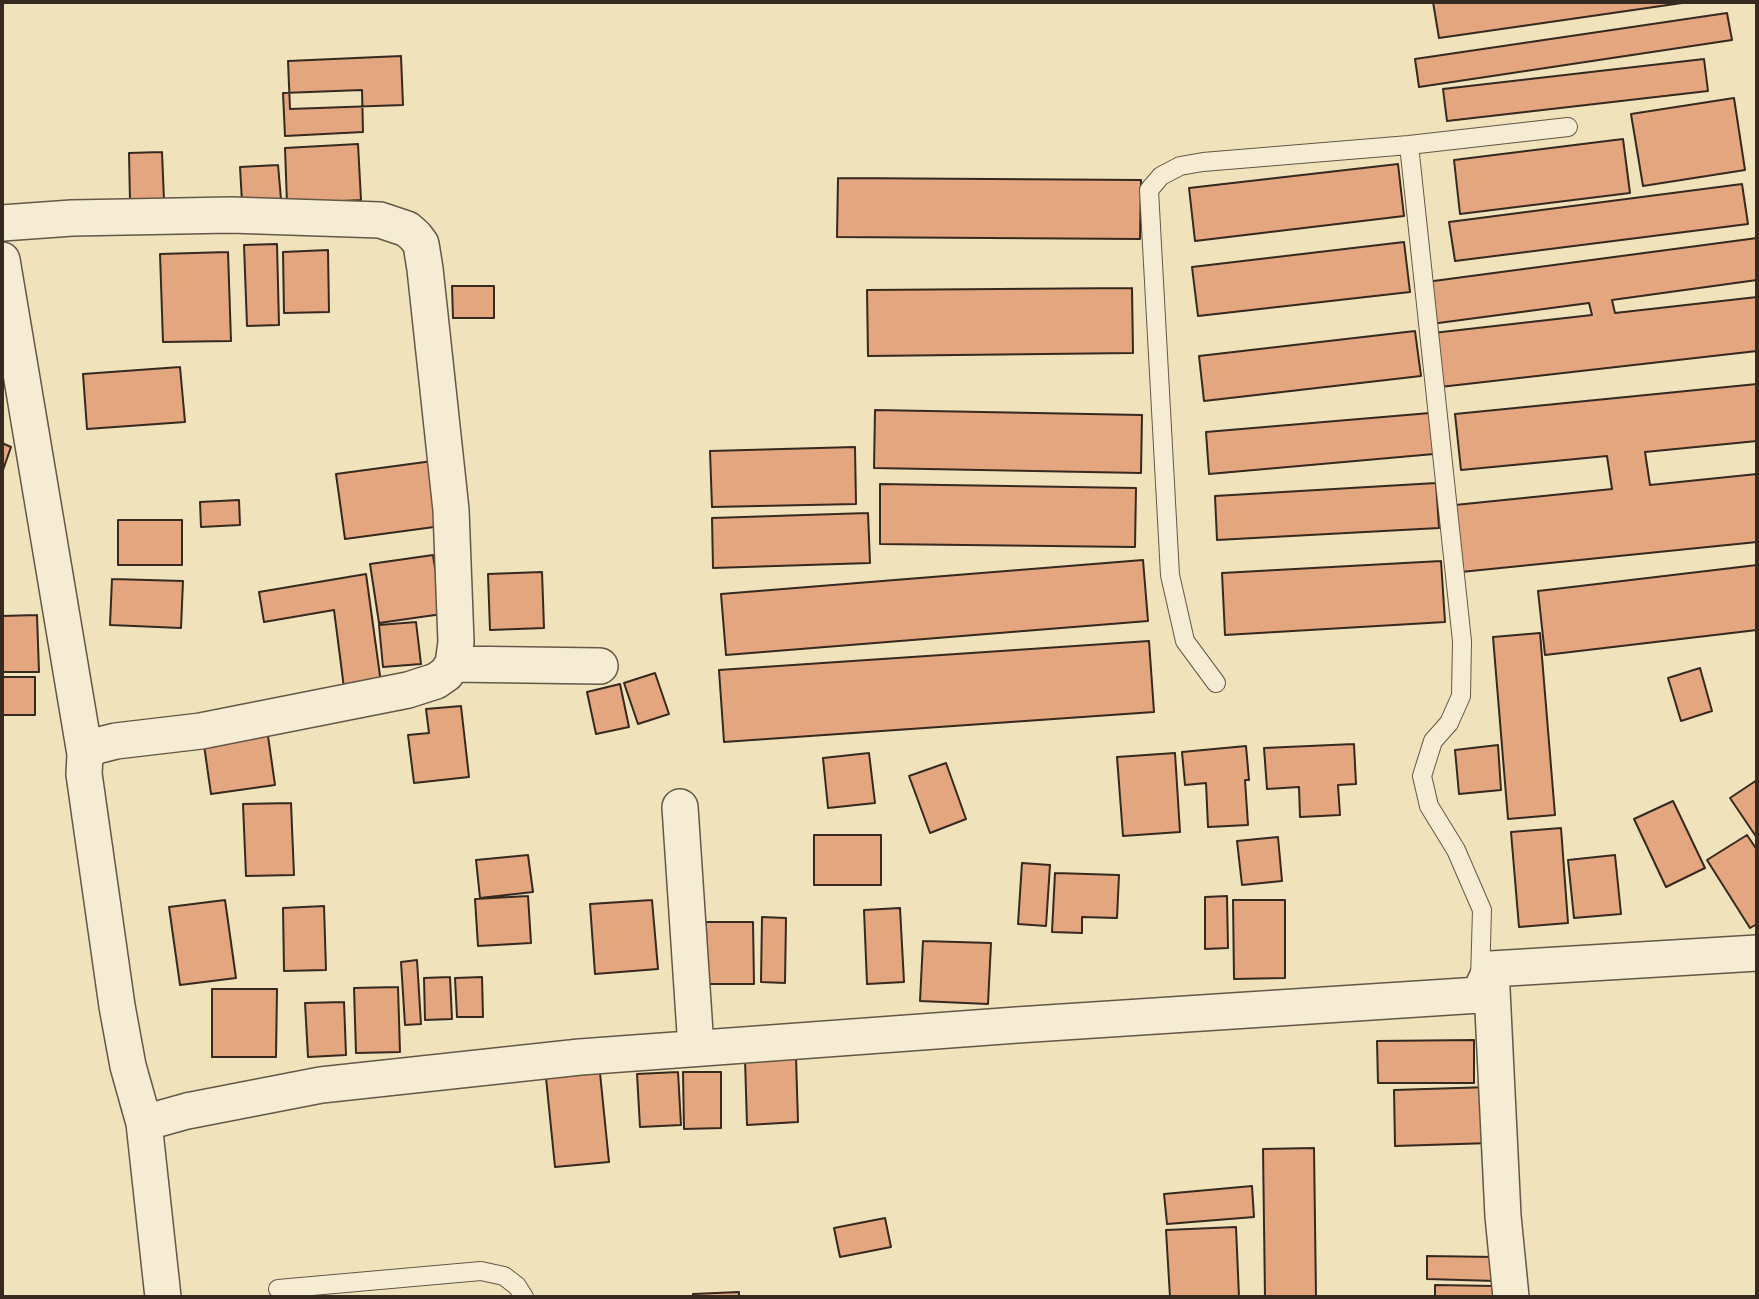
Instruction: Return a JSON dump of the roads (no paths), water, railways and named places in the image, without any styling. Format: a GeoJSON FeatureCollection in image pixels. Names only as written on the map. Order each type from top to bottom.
{"type":"FeatureCollection","features":[{"type":"Feature","properties":{"kind":"street"},"geometry":{"type":"LineString","coordinates":[[2,223],[72,218],[231,215],[380,220],[407,229],[415,236],[421,244],[425,269],[451,510],[456,642],[453,664],[446,674],[436,681],[408,690],[201,730],[116,741],[96,746],[85,754]]}},
{"type":"Feature","properties":{"kind":"street"},"geometry":{"type":"LineString","coordinates":[[2,260],[85,754],[84,774],[117,1006],[128,1066],[144,1123],[163,1297]]}},
{"type":"Feature","properties":{"kind":"street"},"geometry":{"type":"LineString","coordinates":[[453,664],[600,666]]}},
{"type":"Feature","properties":{"kind":"street"},"geometry":{"type":"LineString","coordinates":[[680,807],[696,1048]]}},
{"type":"Feature","properties":{"kind":"street"},"geometry":{"type":"LineString","coordinates":[[144,1123],[187,1111],[321,1084],[696,1048],[1485,982],[1757,953]]}},
{"type":"Feature","properties":{"kind":"street"},"geometry":{"type":"LineString","coordinates":[[1485,982],[1511,1297]]}},
{"type":"Feature","properties":{"kind":"lane"},"geometry":{"type":"LineString","coordinates":[[1216,682],[1185,641],[1170,575],[1149,190],[1161,176],[1180,166],[1203,162],[1409,145],[1568,127]]}},
{"type":"Feature","properties":{"kind":"lane"},"geometry":{"type":"LineString","coordinates":[[1409,145],[1462,640],[1461,696],[1449,723],[1433,741],[1422,776],[1429,806],[1456,850],[1482,910],[1485,982]]}},
{"type":"Feature","properties":{"kind":"lane"},"geometry":{"type":"LineString","coordinates":[[278,1289],[481,1270],[504,1276],[517,1286],[524,1297]]}}]}
